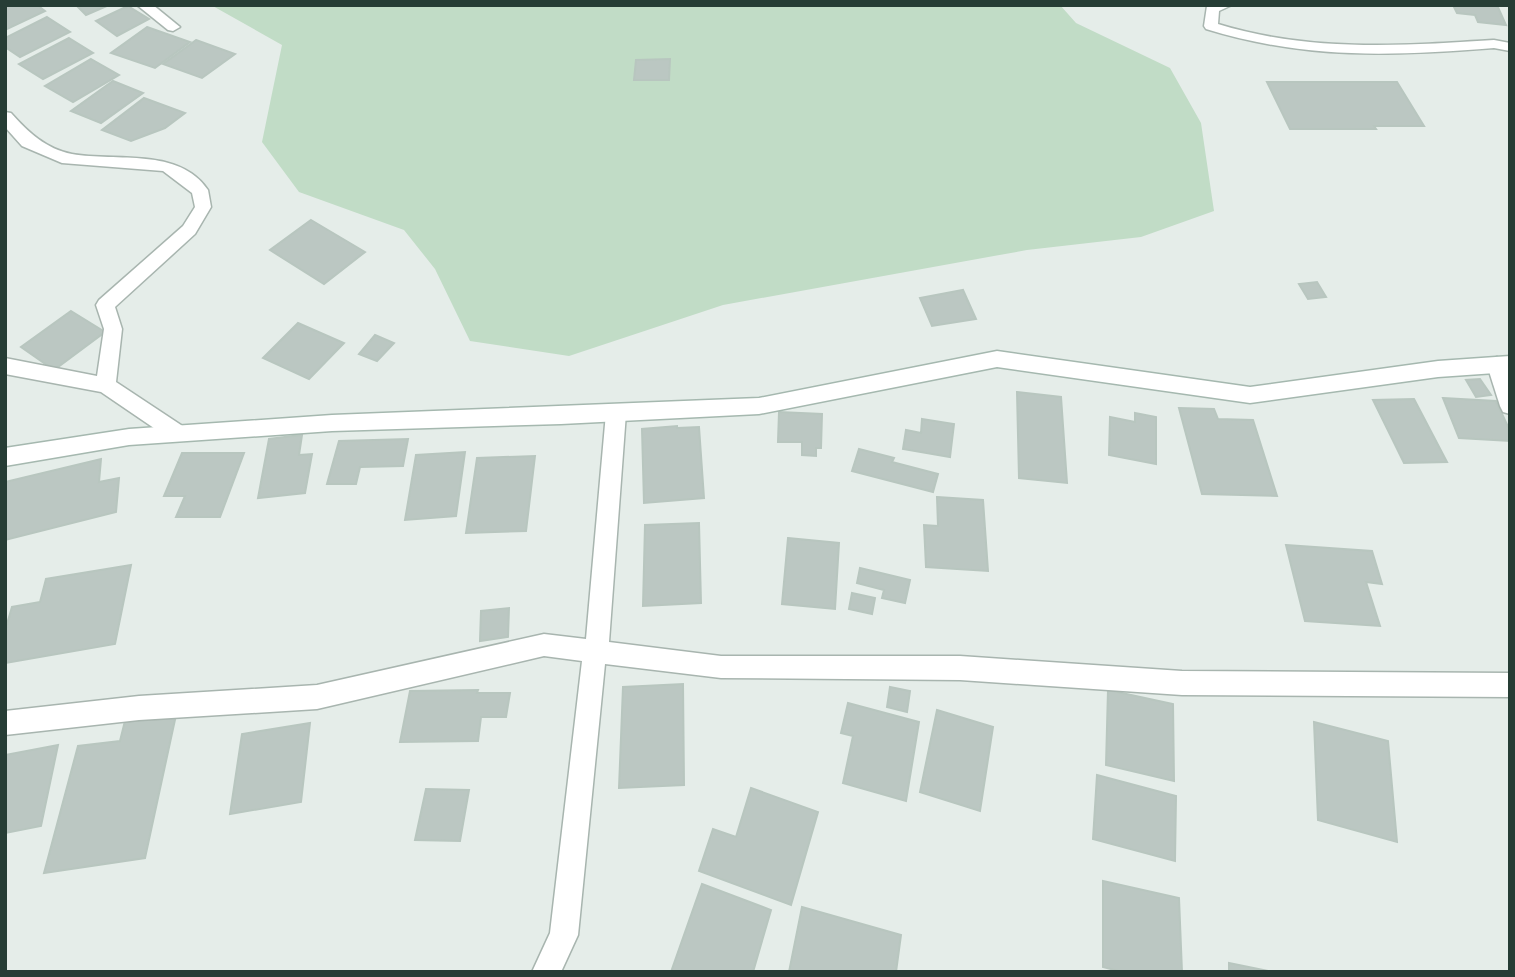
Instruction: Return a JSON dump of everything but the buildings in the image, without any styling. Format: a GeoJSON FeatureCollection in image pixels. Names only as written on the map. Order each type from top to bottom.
{"type":"FeatureCollection","features":[{"type":"Feature","properties":{"kind":"street"},"geometry":{"type":"LineString","coordinates":[[144,5],[173,27]]}},
{"type":"Feature","properties":{"kind":"street"},"geometry":{"type":"LineString","coordinates":[[1225,5],[1212,9],[1211,26],[1239,36],[1293,48],[1351,52],[1494,44],[1510,47]]}},
{"type":"Feature","properties":{"kind":"street"},"geometry":{"type":"LineString","coordinates":[[5,117],[28,142],[68,159],[167,166],[200,190],[203,207],[188,230],[105,305],[113,329],[106,385]]}},
{"type":"Feature","properties":{"kind":"street"},"geometry":{"type":"LineString","coordinates":[[5,457],[129,437],[177,433],[332,423],[616,414],[759,406],[997,359],[1250,395],[1438,369],[1503,364],[1510,406]]}},
{"type":"Feature","properties":{"kind":"street"},"geometry":{"type":"LineString","coordinates":[[5,366],[106,385],[177,433]]}},
{"type":"Feature","properties":{"kind":"street"},"geometry":{"type":"LineString","coordinates":[[546,972],[564,935],[595,651],[600,630],[616,414]]}},
{"type":"Feature","properties":{"kind":"street"},"geometry":{"type":"LineString","coordinates":[[5,723],[139,708],[317,697],[544,645],[721,667],[960,668],[1182,683],[1510,685]]}},
{"type":"Feature","properties":{"kind":"green space"},"geometry":{"type":"Polygon","coordinates":[[[211,5],[1060,5],[1076,23],[1170,68],[1201,123],[1214,211],[1141,237],[1027,250],[723,305],[569,356],[470,341],[435,269],[404,230],[299,192],[262,142],[282,45],[211,5]]]}}]}
